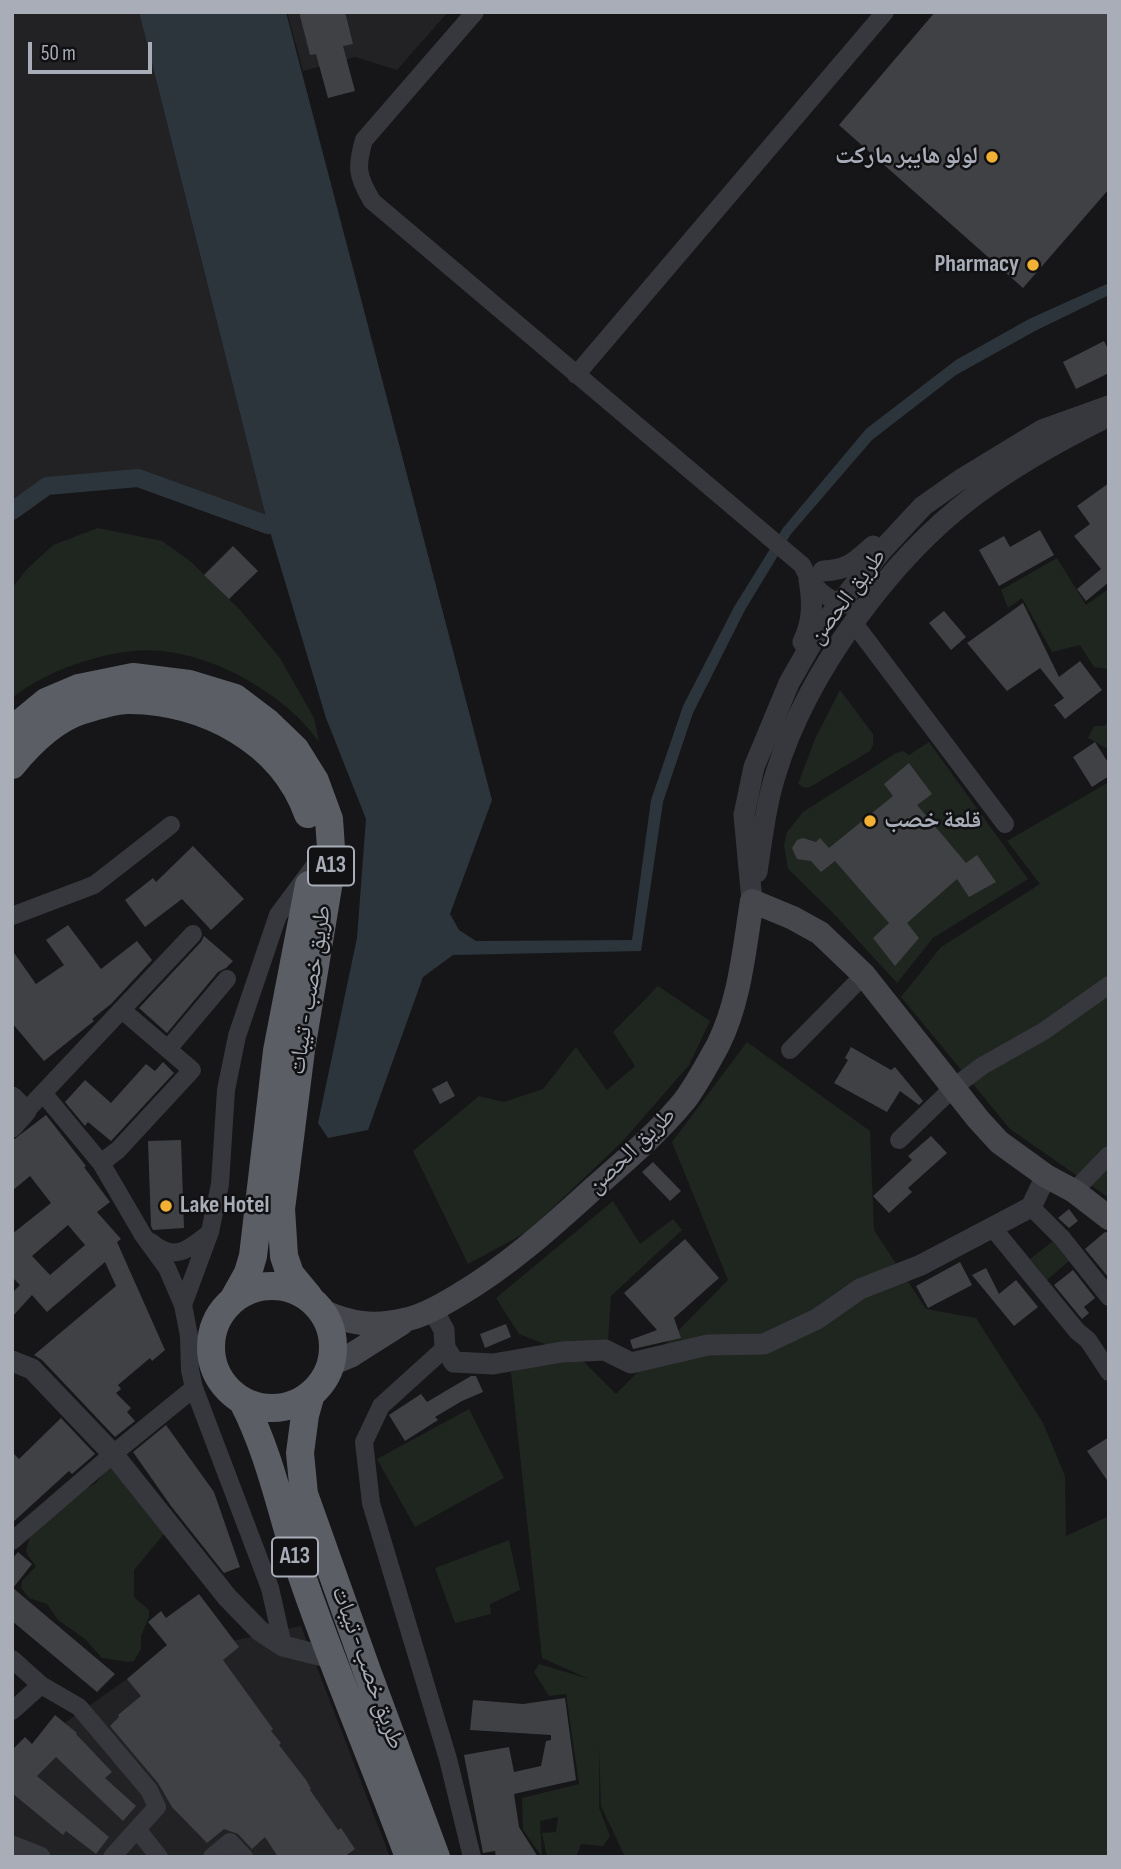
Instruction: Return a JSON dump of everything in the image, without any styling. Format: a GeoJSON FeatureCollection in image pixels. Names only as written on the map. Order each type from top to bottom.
{"type":"FeatureCollection","features":[{"type":"Feature","properties":{"kind":"highway","name":"طريق خصب - تيبات"},"geometry":{"type":"LineString","coordinates":[[12,730],[46,702],[79,688],[133,677],[189,684],[235,698],[268,723],[295,749],[315,781],[329,818],[332,863],[295,1090],[281,1209],[284,1256],[290,1275],[316,1304]]}},
{"type":"Feature","properties":{"kind":"highway","name":"طريق خصب - تيبات"},"geometry":{"type":"LineString","coordinates":[[12,765],[36,737],[80,711],[128,699],[178,705],[221,721],[252,738],[280,763],[300,793],[312,827],[313,868],[277,1051],[253,1256],[248,1273],[233,1300]]}},
{"type":"Feature","properties":{"kind":"highway"},"geometry":{"type":"LineString","coordinates":[[233,1300],[250,1290],[271,1285],[291,1288],[316,1304]]}},
{"type":"Feature","properties":{"kind":"highway","name":"A13"},"geometry":{"type":"LineString","coordinates":[[233,1300],[219,1316],[212,1334],[211,1353],[216,1372],[226,1388],[242,1401]]}},
{"type":"Feature","properties":{"kind":"highway","name":"A13"},"geometry":{"type":"LineString","coordinates":[[311,1394],[323,1381],[331,1364],[332,1336],[316,1304]]}},
{"type":"Feature","properties":{"kind":"highway","name":"طريق خصب - تيبات"},"geometry":{"type":"LineString","coordinates":[[311,1394],[300,1453],[304,1494],[366,1671],[436,1857]]}},
{"type":"Feature","properties":{"kind":"highway"},"geometry":{"type":"LineString","coordinates":[[242,1401],[259,1407],[277,1408],[295,1404],[311,1394]]}},
{"type":"Feature","properties":{"kind":"highway","name":"طريق خصب - تيبات"},"geometry":{"type":"LineString","coordinates":[[242,1401],[268,1461],[286,1528],[331,1658],[377,1769],[409,1857]]}},
{"type":"Feature","properties":{"kind":"main road"},"geometry":{"type":"LineString","coordinates":[[752,901],[820,933],[864,975],[999,1142],[1109,1217]]}},
{"type":"Feature","properties":{"kind":"main road","name":"طريق الحصن"},"geometry":{"type":"LineString","coordinates":[[316,1304],[350,1322],[370,1325],[406,1320],[433,1310],[492,1275],[542,1235],[658,1131],[687,1097],[718,1044],[732,1009],[739,981],[752,901]]}},
{"type":"Feature","properties":{"kind":"main road","name":"طريق الحصن"},"geometry":{"type":"LineString","coordinates":[[331,1364],[370,1345],[406,1320]]}},
{"type":"Feature","properties":{"kind":"street"},"geometry":{"type":"LineString","coordinates":[[475,12],[364,140],[358,161],[360,182],[372,201],[806,568],[839,587],[846,607],[1005,824]]}},
{"type":"Feature","properties":{"kind":"street"},"geometry":{"type":"LineString","coordinates":[[576,375],[885,12]]}},
{"type":"Feature","properties":{"kind":"street","name":"طريق الحصن"},"geometry":{"type":"LineString","coordinates":[[752,901],[744,815],[754,767],[789,683],[821,627],[846,607],[923,506],[1042,430],[1109,406]]}},
{"type":"Feature","properties":{"kind":"street","name":"طريق الحصن"},"geometry":{"type":"LineString","coordinates":[[846,607],[869,605],[900,566],[942,523],[974,496],[1051,445],[1109,416]]}},
{"type":"Feature","properties":{"kind":"street"},"geometry":{"type":"LineString","coordinates":[[806,568],[839,570],[853,564],[906,513],[923,506]]}},
{"type":"Feature","properties":{"kind":"street"},"geometry":{"type":"LineString","coordinates":[[754,767],[785,677],[809,630],[812,602],[806,568]]}},
{"type":"Feature","properties":{"kind":"street","name":"طريق الحصن"},"geometry":{"type":"LineString","coordinates":[[752,901],[776,773],[808,696],[841,640],[846,607]]}},
{"type":"Feature","properties":{"kind":"street"},"geometry":{"type":"LineString","coordinates":[[12,916],[94,885],[171,825]]}},
{"type":"Feature","properties":{"kind":"street"},"geometry":{"type":"LineString","coordinates":[[183,1305],[210,1232],[220,1184],[226,1090],[237,1036],[278,915],[313,868]]}},
{"type":"Feature","properties":{"kind":"street"},"geometry":{"type":"LineString","coordinates":[[17,1111],[43,1093],[193,934]]}},
{"type":"Feature","properties":{"kind":"street"},"geometry":{"type":"LineString","coordinates":[[790,1050],[864,975]]}},
{"type":"Feature","properties":{"kind":"street"},"geometry":{"type":"LineString","coordinates":[[168,1049],[227,979]]}},
{"type":"Feature","properties":{"kind":"street"},"geometry":{"type":"LineString","coordinates":[[899,1140],[954,1087],[982,1066],[1044,1031],[1109,985]]}},
{"type":"Feature","properties":{"kind":"street"},"geometry":{"type":"LineString","coordinates":[[101,1163],[118,1150],[192,1070],[122,1010]]}},
{"type":"Feature","properties":{"kind":"street"},"geometry":{"type":"LineString","coordinates":[[43,1093],[101,1163],[167,1268],[183,1305],[194,1388],[270,1588],[284,1646]]}},
{"type":"Feature","properties":{"kind":"street"},"geometry":{"type":"LineString","coordinates":[[1074,1191],[1109,1155]]}},
{"type":"Feature","properties":{"kind":"street"},"geometry":{"type":"LineString","coordinates":[[433,1310],[444,1330],[445,1348],[454,1362],[493,1364],[562,1352],[605,1350],[631,1363],[708,1345],[764,1344],[817,1319],[860,1289],[921,1265],[1031,1207],[1046,1175]]}},
{"type":"Feature","properties":{"kind":"street"},"geometry":{"type":"LineString","coordinates":[[1031,1207],[1062,1238],[1109,1297]]}},
{"type":"Feature","properties":{"kind":"street"},"geometry":{"type":"LineString","coordinates":[[992,1227],[1077,1331],[1088,1340],[1109,1371]]}},
{"type":"Feature","properties":{"kind":"street"},"geometry":{"type":"LineString","coordinates":[[144,1235],[161,1250],[176,1253],[189,1250],[210,1232]]}},
{"type":"Feature","properties":{"kind":"street"},"geometry":{"type":"LineString","coordinates":[[445,1348],[381,1406],[363,1442],[371,1503],[448,1759],[472,1857]]}},
{"type":"Feature","properties":{"kind":"street"},"geometry":{"type":"LineString","coordinates":[[12,1361],[32,1369],[113,1454],[227,1597],[260,1631],[284,1646],[331,1658]]}},
{"type":"Feature","properties":{"kind":"street"},"geometry":{"type":"LineString","coordinates":[[12,1541],[194,1388]]}},
{"type":"Feature","properties":{"kind":"street"},"geometry":{"type":"LineString","coordinates":[[12,1659],[41,1685],[79,1707],[149,1790],[157,1807],[112,1857]]}},
{"type":"Feature","properties":{"kind":"street"},"geometry":{"type":"LineString","coordinates":[[12,1711],[41,1685]]}},
{"type":"Feature","properties":{"kind":"street"},"geometry":{"type":"LineString","coordinates":[[137,1829],[159,1857]]}},
{"type":"Feature","properties":{"kind":"street"},"geometry":{"type":"LineString","coordinates":[[212,1857],[230,1842],[243,1857]]}},
{"type":"Feature","properties":{"kind":"street"},"geometry":{"type":"LineString","coordinates":[[12,1846],[40,1857]]}},
{"type":"Feature","properties":{"kind":"shaded area"},"geometry":{"type":"Polygon","coordinates":[[[12,12],[139,12],[268,525],[138,478],[47,486],[12,511],[12,12]]]}},
{"type":"Feature","properties":{"kind":"shaded area"},"geometry":{"type":"Polygon","coordinates":[[[139,12],[286,12],[492,800],[450,914],[459,930],[476,941],[632,940],[651,800],[683,706],[734,607],[783,528],[866,429],[956,360],[1029,319],[1109,283],[1109,295],[1035,331],[956,375],[872,440],[791,534],[745,610],[693,713],[663,802],[641,951],[453,955],[423,977],[368,1130],[328,1138],[318,1123],[357,938],[366,819],[326,718],[268,525],[139,12]]]}},
{"type":"Feature","properties":{"kind":"shaded area"},"geometry":{"type":"Polygon","coordinates":[[[287,12],[448,12],[397,70],[355,57],[303,71],[287,12]]]}},
{"type":"Feature","properties":{"kind":"shaded area"},"geometry":{"type":"Polygon","coordinates":[[[98,528],[162,541],[190,561],[241,611],[280,658],[314,718],[319,742],[289,709],[250,681],[206,661],[162,651],[124,652],[83,662],[44,678],[12,698],[12,588],[27,569],[53,545],[98,528]]]}},
{"type":"Feature","properties":{"kind":"shaded area"},"geometry":{"type":"Polygon","coordinates":[[[1057,558],[1086,605],[1107,590],[1109,593],[1107,669],[1094,667],[1080,645],[1052,652],[1022,598],[1008,608],[1001,590],[1057,558]]]}},
{"type":"Feature","properties":{"kind":"shaded area"},"geometry":{"type":"Polygon","coordinates":[[[840,690],[873,734],[873,745],[870,751],[805,788],[798,784],[815,739],[840,690]]]}},
{"type":"Feature","properties":{"kind":"shaded area"},"geometry":{"type":"Polygon","coordinates":[[[1109,721],[1109,747],[1106,748],[1088,738],[1094,726],[1104,726],[1109,721]]]}},
{"type":"Feature","properties":{"kind":"shaded area"},"geometry":{"type":"Polygon","coordinates":[[[929,742],[1028,879],[933,938],[897,983],[833,913],[788,869],[784,845],[787,832],[803,812],[896,753],[903,751],[909,755],[929,742]]]}},
{"type":"Feature","properties":{"kind":"shaded area"},"geometry":{"type":"Polygon","coordinates":[[[1109,782],[1109,1198],[1010,1129],[901,997],[941,947],[1040,884],[1007,841],[1109,782]]]}},
{"type":"Feature","properties":{"kind":"shaded area"},"geometry":{"type":"Polygon","coordinates":[[[658,986],[710,1021],[689,1065],[622,1142],[527,1232],[468,1264],[413,1151],[479,1096],[504,1102],[543,1089],[576,1047],[607,1090],[635,1066],[613,1032],[658,986]]]}},
{"type":"Feature","properties":{"kind":"shaded area"},"geometry":{"type":"Polygon","coordinates":[[[747,1042],[870,1131],[874,1230],[926,1309],[976,1318],[1043,1423],[1065,1476],[1066,1536],[1109,1516],[1109,1857],[625,1857],[601,1806],[599,1748],[599,1808],[610,1836],[603,1846],[581,1844],[576,1857],[547,1857],[542,1833],[556,1832],[558,1817],[540,1821],[542,1857],[523,1830],[522,1798],[579,1784],[566,1694],[549,1696],[534,1672],[539,1664],[589,1679],[542,1658],[511,1372],[575,1353],[616,1394],[728,1280],[672,1142],[747,1042]]]}},
{"type":"Feature","properties":{"kind":"shaded area"},"geometry":{"type":"Polygon","coordinates":[[[613,1201],[640,1244],[673,1219],[682,1230],[611,1296],[608,1340],[587,1352],[555,1348],[519,1334],[496,1298],[613,1201]]]}},
{"type":"Feature","properties":{"kind":"shaded area"},"geometry":{"type":"Polygon","coordinates":[[[1053,1241],[1069,1261],[1047,1280],[1030,1259],[1053,1241]]]}},
{"type":"Feature","properties":{"kind":"shaded area"},"geometry":{"type":"Polygon","coordinates":[[[469,1409],[504,1478],[415,1527],[377,1459],[469,1409]]]}},
{"type":"Feature","properties":{"kind":"shaded area"},"geometry":{"type":"Polygon","coordinates":[[[113,1460],[168,1529],[134,1570],[134,1597],[149,1610],[149,1617],[141,1636],[141,1649],[134,1661],[128,1662],[102,1658],[85,1639],[58,1620],[47,1604],[29,1598],[21,1588],[22,1581],[36,1566],[26,1550],[30,1537],[77,1494],[96,1483],[113,1460]]]}},
{"type":"Feature","properties":{"kind":"shaded area"},"geometry":{"type":"Polygon","coordinates":[[[509,1540],[520,1590],[490,1604],[491,1614],[455,1623],[435,1568],[509,1540]]]}},
{"type":"Feature","properties":{"kind":"shaded area"},"geometry":{"type":"Polygon","coordinates":[[[301,1626],[390,1857],[46,1857],[12,1843],[12,1760],[127,1679],[150,1659],[301,1626]]]}},
{"type":"Feature","properties":{"kind":"building"},"geometry":{"type":"Polygon","coordinates":[[[299,12],[345,12],[353,44],[343,46],[355,91],[328,98],[316,54],[310,55],[299,12]]]}},
{"type":"Feature","properties":{"kind":"building","name":"لولو هايبر ماركت"},"geometry":{"type":"Polygon","coordinates":[[[935,12],[1109,12],[1109,189],[1023,288],[839,125],[935,12]]]}},
{"type":"Feature","properties":{"kind":"building"},"geometry":{"type":"Polygon","coordinates":[[[1104,341],[1109,351],[1109,373],[1076,389],[1063,362],[1104,341]]]}},
{"type":"Feature","properties":{"kind":"building"},"geometry":{"type":"Polygon","coordinates":[[[1109,483],[1109,582],[1086,601],[1077,589],[1101,569],[1074,536],[1090,524],[1077,506],[1109,483]]]}},
{"type":"Feature","properties":{"kind":"building"},"geometry":{"type":"Polygon","coordinates":[[[1040,530],[1054,555],[999,586],[979,550],[1004,536],[1010,547],[1040,530]]]}},
{"type":"Feature","properties":{"kind":"building"},"geometry":{"type":"Polygon","coordinates":[[[233,546],[258,571],[229,599],[204,575],[233,546]]]}},
{"type":"Feature","properties":{"kind":"building"},"geometry":{"type":"Polygon","coordinates":[[[1023,603],[1059,677],[1080,661],[1102,690],[1065,719],[1054,705],[1064,698],[1040,668],[1007,691],[967,643],[1023,603]]]}},
{"type":"Feature","properties":{"kind":"building"},"geometry":{"type":"Polygon","coordinates":[[[944,611],[966,637],[951,650],[929,623],[944,611]]]}},
{"type":"Feature","properties":{"kind":"building"},"geometry":{"type":"Polygon","coordinates":[[[1095,742],[1109,764],[1109,776],[1092,787],[1073,757],[1095,742]]]}},
{"type":"Feature","properties":{"kind":"building"},"geometry":{"type":"Polygon","coordinates":[[[909,763],[932,794],[917,805],[966,863],[977,855],[996,882],[969,897],[957,879],[907,923],[919,938],[895,966],[873,938],[889,923],[835,861],[821,872],[811,861],[797,859],[792,848],[797,840],[803,838],[816,842],[820,838],[829,848],[893,796],[884,784],[909,763]]]}},
{"type":"Feature","properties":{"kind":"building"},"geometry":{"type":"Polygon","coordinates":[[[193,846],[244,899],[211,930],[182,899],[145,927],[125,900],[153,878],[156,882],[193,846]]]}},
{"type":"Feature","properties":{"kind":"building"},"geometry":{"type":"Polygon","coordinates":[[[68,925],[101,969],[137,941],[152,960],[111,1004],[92,1019],[94,1021],[44,1061],[12,1023],[12,950],[36,984],[64,965],[46,940],[68,925]]]}},
{"type":"Feature","properties":{"kind":"building"},"geometry":{"type":"Polygon","coordinates":[[[204,936],[233,961],[218,972],[167,1033],[139,1008],[204,936]]]}},
{"type":"Feature","properties":{"kind":"building"},"geometry":{"type":"Polygon","coordinates":[[[851,1047],[891,1070],[895,1067],[923,1101],[919,1105],[900,1091],[887,1112],[834,1083],[848,1060],[845,1058],[851,1047]]]}},
{"type":"Feature","properties":{"kind":"building"},"geometry":{"type":"Polygon","coordinates":[[[163,1062],[174,1073],[111,1141],[88,1122],[85,1126],[65,1102],[85,1080],[111,1103],[146,1064],[155,1071],[163,1062]]]}},
{"type":"Feature","properties":{"kind":"building"},"geometry":{"type":"Polygon","coordinates":[[[447,1081],[455,1096],[440,1104],[432,1089],[447,1081]]]}},
{"type":"Feature","properties":{"kind":"building"},"geometry":{"type":"Polygon","coordinates":[[[46,1115],[86,1166],[84,1167],[110,1202],[97,1212],[121,1239],[117,1242],[165,1350],[152,1361],[150,1358],[118,1385],[121,1389],[116,1393],[131,1408],[127,1412],[135,1421],[115,1437],[42,1360],[34,1355],[116,1286],[105,1262],[47,1312],[32,1295],[12,1317],[12,1293],[20,1285],[12,1277],[12,1234],[51,1203],[30,1176],[12,1191],[12,1141],[46,1115]],[[68,1225],[32,1256],[50,1275],[85,1245],[68,1225]]]}},
{"type":"Feature","properties":{"kind":"building"},"geometry":{"type":"Polygon","coordinates":[[[931,1136],[947,1153],[908,1188],[912,1192],[889,1213],[873,1196],[912,1160],[908,1156],[931,1136]]]}},
{"type":"Feature","properties":{"kind":"building"},"geometry":{"type":"Polygon","coordinates":[[[181,1140],[184,1228],[153,1230],[148,1141],[181,1140]]]}},
{"type":"Feature","properties":{"kind":"building"},"geometry":{"type":"Polygon","coordinates":[[[653,1162],[681,1191],[670,1201],[642,1172],[653,1162]]]}},
{"type":"Feature","properties":{"kind":"building"},"geometry":{"type":"Polygon","coordinates":[[[1069,1209],[1078,1221],[1069,1228],[1058,1218],[1069,1209]]]}},
{"type":"Feature","properties":{"kind":"building"},"geometry":{"type":"Polygon","coordinates":[[[1105,1232],[1109,1233],[1109,1278],[1085,1249],[1105,1232]]]}},
{"type":"Feature","properties":{"kind":"building"},"geometry":{"type":"Polygon","coordinates":[[[685,1239],[719,1278],[674,1318],[681,1338],[633,1349],[630,1340],[657,1330],[624,1293],[685,1239]]]}},
{"type":"Feature","properties":{"kind":"building"},"geometry":{"type":"Polygon","coordinates":[[[960,1262],[972,1285],[928,1308],[916,1286],[960,1262]]]}},
{"type":"Feature","properties":{"kind":"building"},"geometry":{"type":"Polygon","coordinates":[[[986,1268],[999,1294],[1016,1280],[1038,1307],[1014,1326],[972,1275],[986,1268]]]}},
{"type":"Feature","properties":{"kind":"building"},"geometry":{"type":"Polygon","coordinates":[[[1073,1270],[1095,1298],[1084,1307],[1089,1313],[1082,1319],[1054,1285],[1073,1270]]]}},
{"type":"Feature","properties":{"kind":"building"},"geometry":{"type":"Polygon","coordinates":[[[506,1324],[511,1337],[485,1348],[480,1334],[506,1324]]]}},
{"type":"Feature","properties":{"kind":"building"},"geometry":{"type":"Polygon","coordinates":[[[471,1376],[476,1376],[483,1392],[435,1417],[438,1420],[405,1441],[389,1415],[421,1394],[427,1402],[471,1376]]]}},
{"type":"Feature","properties":{"kind":"building"},"geometry":{"type":"Polygon","coordinates":[[[61,1418],[95,1454],[72,1474],[69,1471],[12,1523],[12,1452],[19,1459],[61,1418]]]}},
{"type":"Feature","properties":{"kind":"building"},"geometry":{"type":"Polygon","coordinates":[[[166,1425],[214,1492],[240,1567],[224,1573],[133,1452],[166,1425]]]}},
{"type":"Feature","properties":{"kind":"building"},"geometry":{"type":"Polygon","coordinates":[[[1109,1437],[1109,1483],[1087,1451],[1109,1437]]]}},
{"type":"Feature","properties":{"kind":"building"},"geometry":{"type":"Polygon","coordinates":[[[18,1552],[32,1564],[13,1588],[115,1674],[97,1692],[12,1621],[12,1559],[18,1552]]]}},
{"type":"Feature","properties":{"kind":"building"},"geometry":{"type":"Polygon","coordinates":[[[199,1594],[239,1647],[223,1660],[273,1729],[271,1731],[281,1743],[279,1745],[306,1780],[310,1790],[355,1849],[344,1857],[278,1857],[265,1837],[252,1849],[238,1834],[224,1829],[207,1843],[172,1807],[158,1783],[110,1726],[118,1715],[141,1696],[127,1679],[167,1645],[148,1622],[161,1611],[166,1618],[199,1594]]]}},
{"type":"Feature","properties":{"kind":"building"},"geometry":{"type":"Polygon","coordinates":[[[565,1698],[576,1780],[514,1794],[519,1827],[538,1857],[496,1857],[495,1851],[483,1853],[464,1755],[509,1747],[514,1772],[541,1766],[546,1741],[551,1740],[551,1735],[470,1730],[473,1700],[523,1704],[565,1698]]]}},
{"type":"Feature","properties":{"kind":"building"},"geometry":{"type":"Polygon","coordinates":[[[55,1715],[77,1733],[112,1772],[105,1778],[136,1806],[123,1821],[56,1757],[37,1776],[109,1837],[96,1854],[66,1831],[63,1835],[12,1793],[12,1750],[25,1737],[32,1744],[55,1715]]]}},
{"type":"Feature","properties":{"kind":"waterway"},"geometry":{"type":"LineString","coordinates":[[12,511],[47,486],[138,478],[268,525]]}},
{"type":"Feature","properties":{"kind":"place","name":"لولو هايبر ماركت"},"geometry":{"type":"Point","coordinates":[992,157]}},
{"type":"Feature","properties":{"kind":"place","name":"Pharmacy"},"geometry":{"type":"Point","coordinates":[1033,265]}},
{"type":"Feature","properties":{"kind":"place","name":"قلعة خصب"},"geometry":{"type":"Point","coordinates":[870,821]}},
{"type":"Feature","properties":{"kind":"place","name":"Lake Hotel"},"geometry":{"type":"Point","coordinates":[166,1206]}}]}
